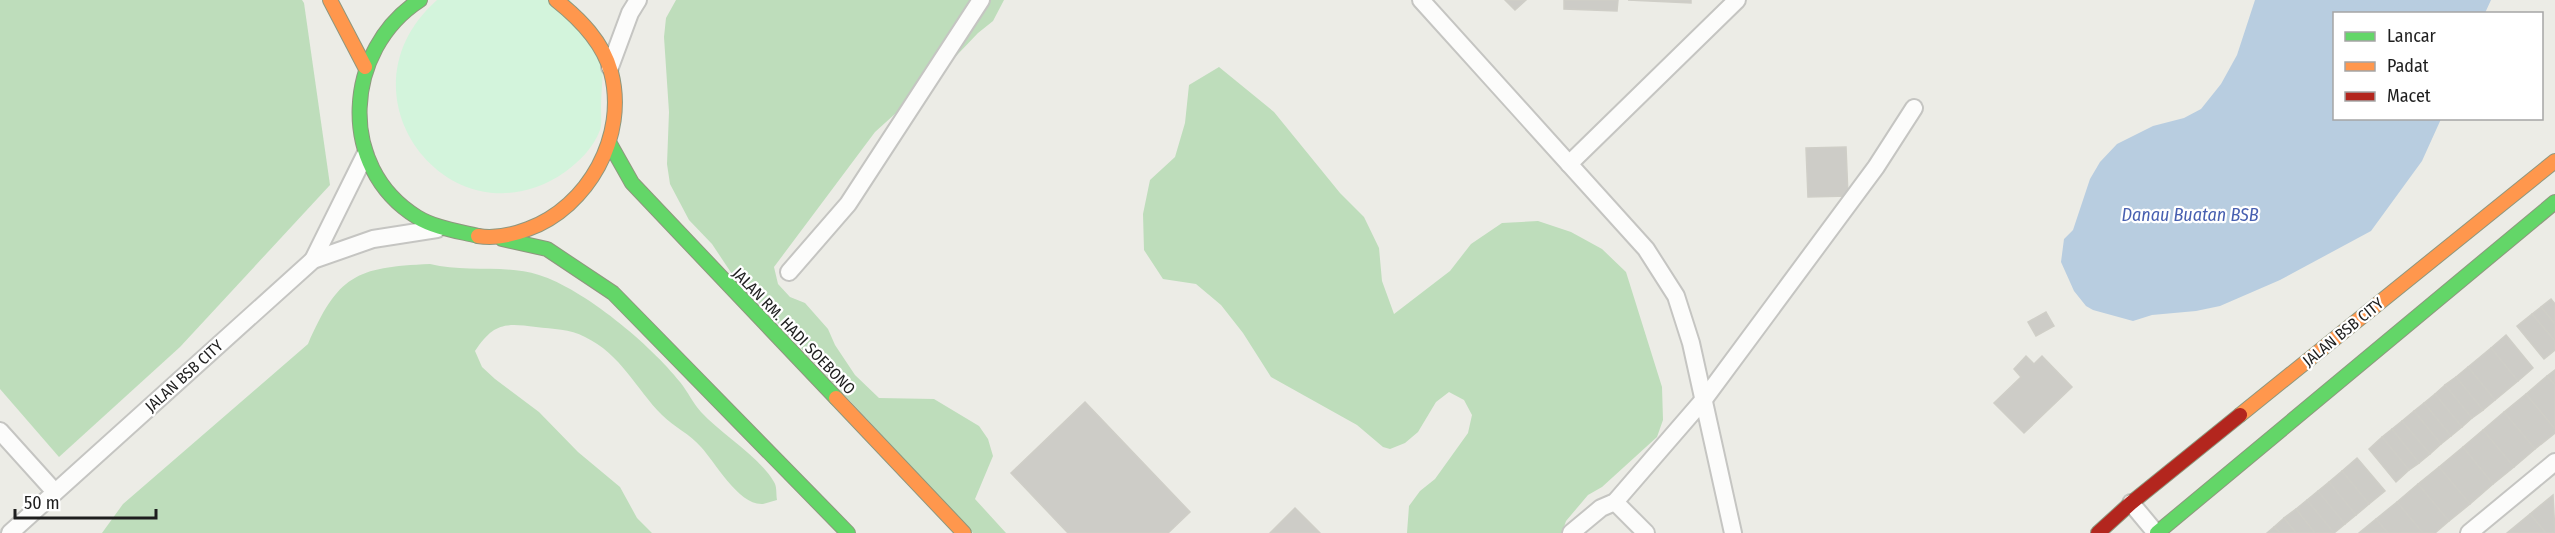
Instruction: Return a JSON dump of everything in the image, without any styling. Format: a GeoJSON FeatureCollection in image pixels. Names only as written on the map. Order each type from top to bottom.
{"type":"FeatureCollection","features":[{"type":"Feature","properties":{"kind":"main road"},"geometry":{"type":"LineString","coordinates":[[330,0],[365,68]]}},
{"type":"Feature","properties":{"kind":"main road"},"geometry":{"type":"LineString","coordinates":[[420,0],[409,6],[382,33],[365,68],[358,105],[365,155],[394,199],[422,220],[444,228],[547,249],[613,293],[848,533]]}},
{"type":"Feature","properties":{"kind":"main road"},"geometry":{"type":"LineString","coordinates":[[493,237],[531,229],[566,209],[593,180],[610,144],[615,105],[610,67],[591,33],[574,13],[556,0]]}},
{"type":"Feature","properties":{"kind":"main road","name":"JALAN RM. HADI SOEBONO"},"geometry":{"type":"LineString","coordinates":[[610,144],[632,183],[961,532]]}},
{"type":"Feature","properties":{"kind":"main road","name":"JALAN BSB CITY"},"geometry":{"type":"LineString","coordinates":[[2098,533],[2131,503],[2555,161]]}},
{"type":"Feature","properties":{"kind":"main road"},"geometry":{"type":"LineString","coordinates":[[2157,533],[2555,202]]}},
{"type":"Feature","properties":{"kind":"street"},"geometry":{"type":"LineString","coordinates":[[610,67],[630,13],[638,0]]}},
{"type":"Feature","properties":{"kind":"street"},"geometry":{"type":"LineString","coordinates":[[789,272],[848,204],[893,139],[981,0]]}},
{"type":"Feature","properties":{"kind":"street"},"geometry":{"type":"LineString","coordinates":[[1421,0],[1646,249],[1676,296],[1705,398],[1733,533]]}},
{"type":"Feature","properties":{"kind":"street"},"geometry":{"type":"LineString","coordinates":[[1569,164],[1737,0]]}},
{"type":"Feature","properties":{"kind":"street"},"geometry":{"type":"LineString","coordinates":[[1571,533],[1601,508],[1615,502],[1705,398],[1876,167],[1914,108]]}},
{"type":"Feature","properties":{"kind":"street","name":"JALAN BSB CITY"},"geometry":{"type":"LineString","coordinates":[[10,533],[313,260],[365,155]]}},
{"type":"Feature","properties":{"kind":"street","name":"JALAN BSB CITY"},"geometry":{"type":"LineString","coordinates":[[313,260],[373,239],[444,228]]}},
{"type":"Feature","properties":{"kind":"street"},"geometry":{"type":"LineString","coordinates":[[0,431],[55,492]]}},
{"type":"Feature","properties":{"kind":"street"},"geometry":{"type":"LineString","coordinates":[[2469,533],[2555,462]]}},
{"type":"Feature","properties":{"kind":"street"},"geometry":{"type":"LineString","coordinates":[[1615,502],[1646,533]]}},
{"type":"Feature","properties":{"kind":"street"},"geometry":{"type":"LineString","coordinates":[[2131,503],[2157,533]]}},
{"type":"Feature","properties":{"kind":"green space"},"geometry":{"type":"Polygon","coordinates":[[[0,0],[302,0],[330,185],[180,347],[59,457],[0,389],[0,0]]]}},
{"type":"Feature","properties":{"kind":"green space"},"geometry":{"type":"Polygon","coordinates":[[[437,0],[570,0],[600,39],[603,50],[600,130],[581,159],[565,172],[523,191],[483,191],[447,177],[419,151],[401,117],[396,78],[407,38],[437,0]]]}},
{"type":"Feature","properties":{"kind":"green space"},"geometry":{"type":"Polygon","coordinates":[[[676,0],[1004,0],[993,21],[875,132],[774,267],[778,284],[790,297],[805,303],[828,329],[835,345],[855,375],[879,398],[934,399],[979,426],[988,439],[993,456],[975,499],[1006,533],[973,533],[732,274],[712,244],[689,220],[670,184],[667,164],[669,112],[664,37],[666,18],[676,0]]]}},
{"type":"Feature","properties":{"kind":"green space"},"geometry":{"type":"Polygon","coordinates":[[[1219,67],[1274,112],[1340,193],[1364,217],[1379,248],[1382,281],[1394,314],[1450,271],[1471,244],[1502,223],[1538,221],[1571,232],[1602,249],[1626,272],[1662,387],[1663,420],[1657,437],[1602,487],[1588,495],[1566,521],[1562,533],[1407,533],[1409,506],[1420,491],[1435,479],[1468,433],[1472,415],[1464,400],[1449,392],[1436,402],[1418,432],[1405,443],[1390,449],[1383,447],[1357,425],[1271,377],[1243,333],[1221,305],[1196,284],[1163,279],[1144,250],[1143,214],[1150,180],[1175,157],[1185,123],[1189,85],[1219,67]]]}},
{"type":"Feature","properties":{"kind":"green space"},"geometry":{"type":"Polygon","coordinates":[[[430,264],[443,267],[512,270],[539,275],[576,292],[596,305],[652,352],[680,382],[701,412],[760,464],[775,484],[777,500],[763,504],[754,503],[745,498],[728,482],[697,442],[662,415],[618,362],[598,344],[579,334],[567,331],[508,325],[494,330],[475,351],[482,367],[539,412],[578,452],[620,487],[637,518],[652,533],[102,533],[123,504],[308,344],[329,303],[352,280],[384,268],[430,264]]]}},
{"type":"Feature","properties":{"kind":"water","name":"Danau Buatan BSB"},"geometry":{"type":"Polygon","coordinates":[[[2255,0],[2491,0],[2485,12],[2333,12],[2333,120],[2441,120],[2422,161],[2371,231],[2280,280],[2220,306],[2196,311],[2152,315],[2133,321],[2086,306],[2074,291],[2061,262],[2064,239],[2073,230],[2090,179],[2100,162],[2117,144],[2153,126],[2184,118],[2201,109],[2221,84],[2237,55],[2255,0]]]}},
{"type":"Feature","properties":{"kind":"building"},"geometry":{"type":"Polygon","coordinates":[[[1505,0],[1526,0],[1515,10],[1505,0]]]}},
{"type":"Feature","properties":{"kind":"building"},"geometry":{"type":"Polygon","coordinates":[[[1564,0],[1618,0],[1617,11],[1564,9],[1564,0]]]}},
{"type":"Feature","properties":{"kind":"building"},"geometry":{"type":"Polygon","coordinates":[[[1628,0],[1691,0],[1691,3],[1628,0]]]}},
{"type":"Feature","properties":{"kind":"building"},"geometry":{"type":"Polygon","coordinates":[[[1846,147],[1848,196],[1808,197],[1806,148],[1846,147]]]}},
{"type":"Feature","properties":{"kind":"building"},"geometry":{"type":"Polygon","coordinates":[[[2551,299],[2555,304],[2555,324],[2541,307],[2551,299]]]}},
{"type":"Feature","properties":{"kind":"building"},"geometry":{"type":"Polygon","coordinates":[[[2541,307],[2555,324],[2555,341],[2532,314],[2541,307]]]}},
{"type":"Feature","properties":{"kind":"building"},"geometry":{"type":"Polygon","coordinates":[[[2046,312],[2054,326],[2036,336],[2028,322],[2046,312]]]}},
{"type":"Feature","properties":{"kind":"building"},"geometry":{"type":"Polygon","coordinates":[[[2532,314],[2555,341],[2555,350],[2544,359],[2517,326],[2532,314]]]}},
{"type":"Feature","properties":{"kind":"building"},"geometry":{"type":"Polygon","coordinates":[[[2506,335],[2533,368],[2518,381],[2491,348],[2506,335]]]}},
{"type":"Feature","properties":{"kind":"building"},"geometry":{"type":"Polygon","coordinates":[[[2491,348],[2518,381],[2495,400],[2468,367],[2491,348]]]}},
{"type":"Feature","properties":{"kind":"building"},"geometry":{"type":"Polygon","coordinates":[[[2026,356],[2034,364],[2042,356],[2072,387],[2024,433],[1994,403],[2021,377],[2014,369],[2026,356]]]}},
{"type":"Feature","properties":{"kind":"building"},"geometry":{"type":"Polygon","coordinates":[[[2468,367],[2495,400],[2483,410],[2456,377],[2468,367]]]}},
{"type":"Feature","properties":{"kind":"building"},"geometry":{"type":"Polygon","coordinates":[[[2555,370],[2555,385],[2547,376],[2555,370]]]}},
{"type":"Feature","properties":{"kind":"building"},"geometry":{"type":"Polygon","coordinates":[[[2547,376],[2555,385],[2555,429],[2526,394],[2547,376]]]}},
{"type":"Feature","properties":{"kind":"building"},"geometry":{"type":"Polygon","coordinates":[[[2456,377],[2483,410],[2472,418],[2445,385],[2456,377]]]}},
{"type":"Feature","properties":{"kind":"building"},"geometry":{"type":"Polygon","coordinates":[[[2445,385],[2472,418],[2462,427],[2435,394],[2445,385]]]}},
{"type":"Feature","properties":{"kind":"building"},"geometry":{"type":"Polygon","coordinates":[[[2435,394],[2462,427],[2451,436],[2424,403],[2435,394]]]}},
{"type":"Feature","properties":{"kind":"building"},"geometry":{"type":"Polygon","coordinates":[[[2526,394],[2555,429],[2555,433],[2535,449],[2504,412],[2526,394]]]}},
{"type":"Feature","properties":{"kind":"building"},"geometry":{"type":"Polygon","coordinates":[[[1085,402],[1190,512],[1168,533],[1068,533],[1011,473],[1085,402]]]}},
{"type":"Feature","properties":{"kind":"building"},"geometry":{"type":"Polygon","coordinates":[[[2424,403],[2451,436],[2441,444],[2414,411],[2424,403]]]}},
{"type":"Feature","properties":{"kind":"building"},"geometry":{"type":"Polygon","coordinates":[[[2414,411],[2441,444],[2430,454],[2402,421],[2414,411]]]}},
{"type":"Feature","properties":{"kind":"building"},"geometry":{"type":"Polygon","coordinates":[[[2504,412],[2535,449],[2514,467],[2483,430],[2504,412]]]}},
{"type":"Feature","properties":{"kind":"building"},"geometry":{"type":"Polygon","coordinates":[[[2402,421],[2430,454],[2419,463],[2392,429],[2402,421]]]}},
{"type":"Feature","properties":{"kind":"building"},"geometry":{"type":"Polygon","coordinates":[[[2392,429],[2419,463],[2409,470],[2382,437],[2392,429]]]}},
{"type":"Feature","properties":{"kind":"building"},"geometry":{"type":"Polygon","coordinates":[[[2483,430],[2514,467],[2493,484],[2463,447],[2483,430]]]}},
{"type":"Feature","properties":{"kind":"building"},"geometry":{"type":"Polygon","coordinates":[[[2382,437],[2409,470],[2396,482],[2369,449],[2382,437]]]}},
{"type":"Feature","properties":{"kind":"building"},"geometry":{"type":"Polygon","coordinates":[[[2463,447],[2493,484],[2470,504],[2439,467],[2463,447]]]}},
{"type":"Feature","properties":{"kind":"building"},"geometry":{"type":"Polygon","coordinates":[[[2357,458],[2385,491],[2369,504],[2342,471],[2357,458]]]}},
{"type":"Feature","properties":{"kind":"building"},"geometry":{"type":"Polygon","coordinates":[[[2439,467],[2470,504],[2449,521],[2418,484],[2439,467]]]}},
{"type":"Feature","properties":{"kind":"building"},"geometry":{"type":"Polygon","coordinates":[[[2342,471],[2369,504],[2356,515],[2329,482],[2342,471]]]}},
{"type":"Feature","properties":{"kind":"building"},"geometry":{"type":"Polygon","coordinates":[[[2329,482],[2356,515],[2345,524],[2318,491],[2329,482]]]}},
{"type":"Feature","properties":{"kind":"building"},"geometry":{"type":"Polygon","coordinates":[[[2418,484],[2449,521],[2435,533],[2423,533],[2397,502],[2418,484]]]}},
{"type":"Feature","properties":{"kind":"building"},"geometry":{"type":"Polygon","coordinates":[[[2318,491],[2345,524],[2334,533],[2307,500],[2318,491]]]}},
{"type":"Feature","properties":{"kind":"building"},"geometry":{"type":"Polygon","coordinates":[[[2553,495],[2555,533],[2546,533],[2530,514],[2553,495]]]}},
{"type":"Feature","properties":{"kind":"building"},"geometry":{"type":"Polygon","coordinates":[[[2307,500],[2334,533],[2315,533],[2296,509],[2307,500]]]}},
{"type":"Feature","properties":{"kind":"building"},"geometry":{"type":"Polygon","coordinates":[[[2397,502],[2423,533],[2388,533],[2376,519],[2397,502]]]}},
{"type":"Feature","properties":{"kind":"building"},"geometry":{"type":"Polygon","coordinates":[[[1295,508],[1320,533],[1270,533],[1295,508]]]}},
{"type":"Feature","properties":{"kind":"building"},"geometry":{"type":"Polygon","coordinates":[[[2296,509],[2315,533],[2296,533],[2284,518],[2296,509]]]}},
{"type":"Feature","properties":{"kind":"building"},"geometry":{"type":"Polygon","coordinates":[[[2530,514],[2546,533],[2507,533],[2530,514]]]}},
{"type":"Feature","properties":{"kind":"building"},"geometry":{"type":"Polygon","coordinates":[[[2284,518],[2296,533],[2280,533],[2274,527],[2284,518]]]}},
{"type":"Feature","properties":{"kind":"building"},"geometry":{"type":"Polygon","coordinates":[[[2376,519],[2388,533],[2359,533],[2376,519]]]}},
{"type":"Feature","properties":{"kind":"building"},"geometry":{"type":"Polygon","coordinates":[[[2274,527],[2280,533],[2267,533],[2274,527]]]}},
{"type":"Feature","properties":{"kind":"traffic: fast"},"geometry":{"type":"LineString","coordinates":[[420,0],[395,21],[376,48],[364,77],[360,108],[362,139],[373,169],[391,195],[417,217],[447,229],[478,236]]}},
{"type":"Feature","properties":{"kind":"traffic: fast"},"geometry":{"type":"LineString","coordinates":[[610,144],[632,183],[836,398]]}},
{"type":"Feature","properties":{"kind":"traffic: fast"},"geometry":{"type":"LineString","coordinates":[[2157,533],[2555,202]]}},
{"type":"Feature","properties":{"kind":"traffic: fast"},"geometry":{"type":"LineString","coordinates":[[502,239],[547,249],[613,293],[848,533]]}},
{"type":"Feature","properties":{"kind":"traffic: slow"},"geometry":{"type":"LineString","coordinates":[[330,0],[365,67]]}},
{"type":"Feature","properties":{"kind":"traffic: slow"},"geometry":{"type":"LineString","coordinates":[[478,236],[510,235],[549,219],[569,204],[585,187],[608,144],[614,120],[615,96],[611,72],[596,41],[574,15],[556,0]]}},
{"type":"Feature","properties":{"kind":"traffic: slow"},"geometry":{"type":"LineString","coordinates":[[2240,415],[2555,161]]}},
{"type":"Feature","properties":{"kind":"traffic: slow"},"geometry":{"type":"LineString","coordinates":[[836,398],[964,533]]}},
{"type":"Feature","properties":{"kind":"traffic: jam"},"geometry":{"type":"LineString","coordinates":[[2098,533],[2131,503],[2240,415]]}}]}
